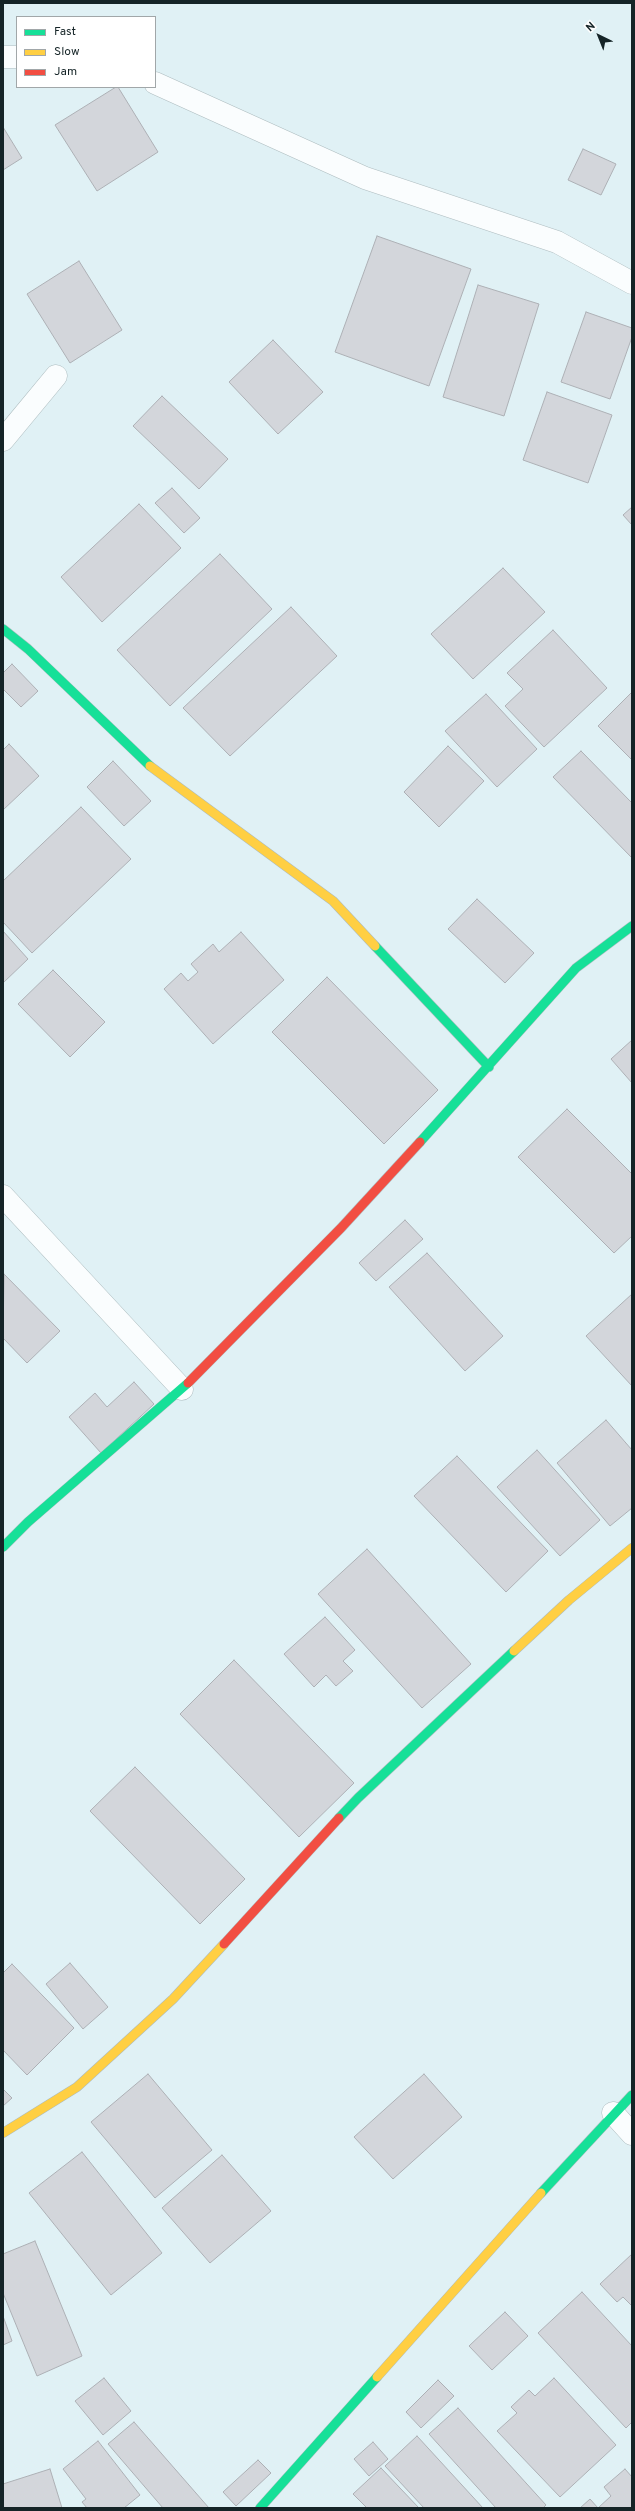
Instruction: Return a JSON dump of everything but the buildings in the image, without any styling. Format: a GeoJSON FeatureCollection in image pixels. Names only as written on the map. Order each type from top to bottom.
{"type":"FeatureCollection","features":[{"type":"Feature","properties":{"kind":"street"},"geometry":{"type":"LineString","coordinates":[[3,57],[16,57]]}},
{"type":"Feature","properties":{"kind":"street"},"geometry":{"type":"LineString","coordinates":[[156,83],[366,178],[557,242],[632,284]]}},
{"type":"Feature","properties":{"kind":"street"},"geometry":{"type":"LineString","coordinates":[[3,440],[56,376]]}},
{"type":"Feature","properties":{"kind":"street"},"geometry":{"type":"LineString","coordinates":[[3,629],[28,649],[154,770],[333,901],[489,1067]]}},
{"type":"Feature","properties":{"kind":"street"},"geometry":{"type":"LineString","coordinates":[[3,1547],[28,1522],[182,1390],[341,1228],[489,1067],[576,968],[632,926]]}},
{"type":"Feature","properties":{"kind":"street"},"geometry":{"type":"LineString","coordinates":[[3,1196],[182,1390]]}},
{"type":"Feature","properties":{"kind":"street"},"geometry":{"type":"LineString","coordinates":[[3,2132],[77,2087],[173,1999],[358,1798],[569,1600],[632,1548]]}},
{"type":"Feature","properties":{"kind":"street"},"geometry":{"type":"LineString","coordinates":[[260,2508],[613,2113],[632,2095]]}},
{"type":"Feature","properties":{"kind":"street"},"geometry":{"type":"LineString","coordinates":[[613,2113],[632,2134]]}},
{"type":"Feature","properties":{"kind":"traffic: fast"},"geometry":{"type":"LineString","coordinates":[[3,629],[28,649],[150,766]]}},
{"type":"Feature","properties":{"kind":"traffic: fast"},"geometry":{"type":"LineString","coordinates":[[420,1142],[576,968],[632,926]]}},
{"type":"Feature","properties":{"kind":"traffic: fast"},"geometry":{"type":"LineString","coordinates":[[375,946],[489,1067]]}},
{"type":"Feature","properties":{"kind":"traffic: fast"},"geometry":{"type":"LineString","coordinates":[[3,1547],[28,1522],[188,1383]]}},
{"type":"Feature","properties":{"kind":"traffic: fast"},"geometry":{"type":"LineString","coordinates":[[339,1818],[358,1798],[514,1651]]}},
{"type":"Feature","properties":{"kind":"traffic: fast"},"geometry":{"type":"LineString","coordinates":[[541,2193],[632,2095]]}},
{"type":"Feature","properties":{"kind":"traffic: fast"},"geometry":{"type":"LineString","coordinates":[[260,2508],[377,2377]]}},
{"type":"Feature","properties":{"kind":"traffic: slow"},"geometry":{"type":"LineString","coordinates":[[150,766],[333,901],[375,946]]}},
{"type":"Feature","properties":{"kind":"traffic: slow"},"geometry":{"type":"LineString","coordinates":[[514,1651],[569,1600],[632,1548]]}},
{"type":"Feature","properties":{"kind":"traffic: slow"},"geometry":{"type":"LineString","coordinates":[[3,2133],[77,2087],[173,1999],[224,1944]]}},
{"type":"Feature","properties":{"kind":"traffic: slow"},"geometry":{"type":"LineString","coordinates":[[377,2377],[541,2193]]}},
{"type":"Feature","properties":{"kind":"traffic: jam"},"geometry":{"type":"LineString","coordinates":[[188,1383],[341,1228],[420,1142]]}},
{"type":"Feature","properties":{"kind":"traffic: jam"},"geometry":{"type":"LineString","coordinates":[[224,1944],[339,1818]]}}]}
